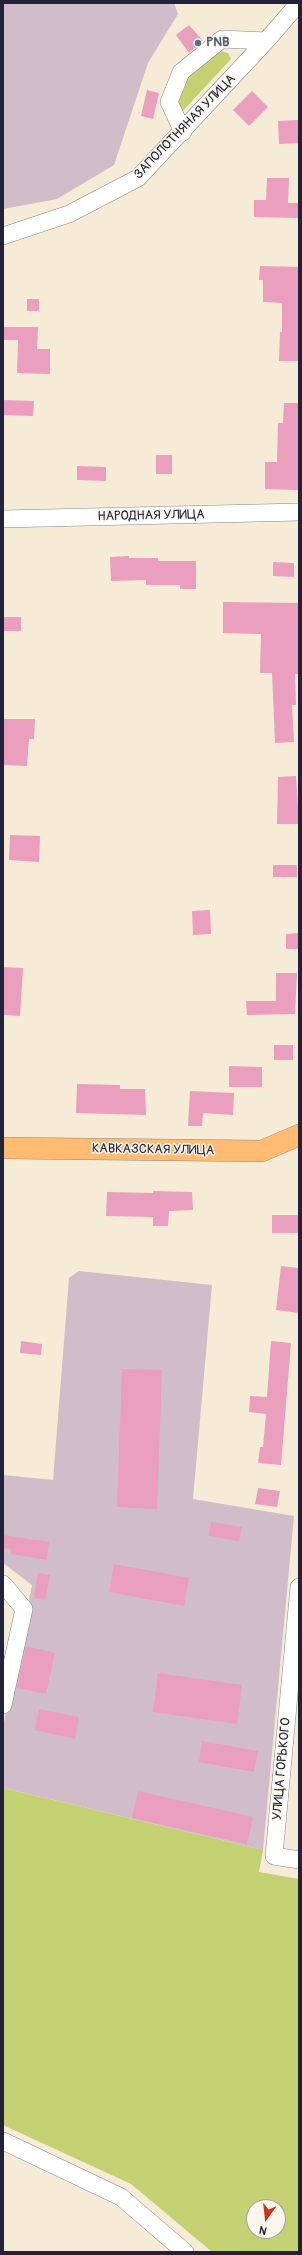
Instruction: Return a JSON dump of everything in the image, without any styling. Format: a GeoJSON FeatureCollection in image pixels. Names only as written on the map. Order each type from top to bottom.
{"type":"FeatureCollection","features":[{"type":"Feature","properties":{"kind":"main road","name":"КАВКАЗСКАЯ УЛИЦА"},"geometry":{"type":"LineString","coordinates":[[3,1148],[262,1151],[299,1135]]}},
{"type":"Feature","properties":{"kind":"street","name":"ЗАПОЛОТНЯНАЯ УЛИЦА"},"geometry":{"type":"LineString","coordinates":[[3,236],[69,214],[138,178],[183,132],[299,3]]}},
{"type":"Feature","properties":{"kind":"street"},"geometry":{"type":"LineString","coordinates":[[183,132],[169,102],[181,72],[222,39],[266,41]]}},
{"type":"Feature","properties":{"kind":"street","name":"НАРОДНАЯ УЛИЦА"},"geometry":{"type":"LineString","coordinates":[[3,519],[299,512]]}},
{"type":"Feature","properties":{"kind":"street"},"geometry":{"type":"LineString","coordinates":[[3,1584],[24,1609],[3,1705]]}},
{"type":"Feature","properties":{"kind":"street","name":"УЛИЦА ГОРЬКОГО"},"geometry":{"type":"LineString","coordinates":[[299,1587],[274,1856],[299,1860]]}},
{"type":"Feature","properties":{"kind":"street"},"geometry":{"type":"LineString","coordinates":[[3,2141],[121,2197],[185,2252]]}},
{"type":"Feature","properties":{"kind":"shaded area"},"geometry":{"type":"Polygon","coordinates":[[[3,3],[174,3],[178,14],[148,63],[114,165],[57,199],[3,209],[3,3]]]}},
{"type":"Feature","properties":{"kind":"shaded area"},"geometry":{"type":"Polygon","coordinates":[[[79,1271],[212,1285],[193,1499],[294,1516],[263,1850],[3,1788],[3,1727],[32,1585],[3,1563],[3,1475],[53,1480],[69,1278],[79,1271]]]}},
{"type":"Feature","properties":{"kind":"green space"},"geometry":{"type":"Polygon","coordinates":[[[217,50],[228,53],[231,59],[181,113],[178,102],[182,80],[217,50]]]}},
{"type":"Feature","properties":{"kind":"green space"},"geometry":{"type":"Polygon","coordinates":[[[3,1788],[263,1850],[259,1872],[299,1879],[299,2252],[212,2252],[131,2184],[3,2125],[3,1788]]]}},
{"type":"Feature","properties":{"kind":"building"},"geometry":{"type":"Polygon","coordinates":[[[189,25],[203,41],[189,53],[176,35],[189,25]]]}},
{"type":"Feature","properties":{"kind":"building"},"geometry":{"type":"Polygon","coordinates":[[[147,90],[159,93],[153,119],[141,116],[147,90]]]}},
{"type":"Feature","properties":{"kind":"building"},"geometry":{"type":"Polygon","coordinates":[[[252,91],[268,107],[249,126],[233,110],[252,91]]]}},
{"type":"Feature","properties":{"kind":"building"},"geometry":{"type":"Polygon","coordinates":[[[299,120],[299,143],[279,144],[278,121],[299,120]]]}},
{"type":"Feature","properties":{"kind":"building"},"geometry":{"type":"Polygon","coordinates":[[[267,178],[289,178],[288,203],[299,203],[299,218],[254,217],[254,200],[266,200],[267,178]]]}},
{"type":"Feature","properties":{"kind":"building"},"geometry":{"type":"Polygon","coordinates":[[[260,266],[299,267],[299,361],[279,361],[280,332],[282,332],[282,303],[263,302],[263,280],[259,280],[260,266]]]}},
{"type":"Feature","properties":{"kind":"building"},"geometry":{"type":"Polygon","coordinates":[[[27,299],[39,299],[39,311],[27,311],[27,299]]]}},
{"type":"Feature","properties":{"kind":"building"},"geometry":{"type":"Polygon","coordinates":[[[3,327],[38,327],[37,349],[50,349],[50,374],[17,373],[18,340],[3,340],[3,327]]]}},
{"type":"Feature","properties":{"kind":"building"},"geometry":{"type":"Polygon","coordinates":[[[3,400],[34,401],[33,416],[3,415],[3,400]]]}},
{"type":"Feature","properties":{"kind":"building"},"geometry":{"type":"Polygon","coordinates":[[[284,403],[299,403],[299,490],[265,489],[265,462],[277,462],[278,423],[283,423],[284,403]]]}},
{"type":"Feature","properties":{"kind":"building"},"geometry":{"type":"Polygon","coordinates":[[[156,455],[172,455],[172,474],[156,474],[156,455]]]}},
{"type":"Feature","properties":{"kind":"building"},"geometry":{"type":"Polygon","coordinates":[[[77,466],[106,467],[106,481],[77,480],[77,466]]]}},
{"type":"Feature","properties":{"kind":"building"},"geometry":{"type":"Polygon","coordinates":[[[129,556],[129,558],[158,558],[158,561],[196,561],[196,589],[180,589],[180,585],[146,585],[146,580],[111,581],[110,557],[129,556]]]}},
{"type":"Feature","properties":{"kind":"building"},"geometry":{"type":"Polygon","coordinates":[[[273,562],[294,563],[294,577],[273,576],[273,562]]]}},
{"type":"Feature","properties":{"kind":"building"},"geometry":{"type":"Polygon","coordinates":[[[223,602],[299,603],[299,674],[295,674],[296,705],[292,705],[294,742],[275,743],[272,673],[260,673],[261,634],[223,633],[223,602]]]}},
{"type":"Feature","properties":{"kind":"building"},"geometry":{"type":"Polygon","coordinates":[[[3,617],[21,617],[21,631],[3,631],[3,617]]]}},
{"type":"Feature","properties":{"kind":"building"},"geometry":{"type":"Polygon","coordinates":[[[3,719],[35,719],[34,739],[29,739],[27,766],[3,765],[3,719]]]}},
{"type":"Feature","properties":{"kind":"building"},"geometry":{"type":"Polygon","coordinates":[[[296,776],[299,824],[277,824],[278,777],[296,776]]]}},
{"type":"Feature","properties":{"kind":"building"},"geometry":{"type":"Polygon","coordinates":[[[10,835],[40,836],[39,862],[9,860],[10,835]]]}},
{"type":"Feature","properties":{"kind":"building"},"geometry":{"type":"Polygon","coordinates":[[[273,865],[297,865],[297,877],[273,877],[273,865]]]}},
{"type":"Feature","properties":{"kind":"building"},"geometry":{"type":"Polygon","coordinates":[[[210,910],[211,934],[193,935],[192,911],[210,910]]]}},
{"type":"Feature","properties":{"kind":"building"},"geometry":{"type":"Polygon","coordinates":[[[299,933],[299,949],[286,949],[286,934],[299,933]]]}},
{"type":"Feature","properties":{"kind":"building"},"geometry":{"type":"Polygon","coordinates":[[[3,967],[23,968],[20,1016],[3,1015],[3,967]]]}},
{"type":"Feature","properties":{"kind":"building"},"geometry":{"type":"Polygon","coordinates":[[[276,973],[297,973],[295,1014],[247,1015],[246,1001],[276,1001],[276,973]]]}},
{"type":"Feature","properties":{"kind":"building"},"geometry":{"type":"Polygon","coordinates":[[[274,1045],[293,1045],[293,1060],[274,1060],[274,1045]]]}},
{"type":"Feature","properties":{"kind":"building"},"geometry":{"type":"Polygon","coordinates":[[[229,1066],[262,1067],[262,1087],[229,1087],[229,1066]]]}},
{"type":"Feature","properties":{"kind":"building"},"geometry":{"type":"Polygon","coordinates":[[[77,1084],[120,1085],[120,1089],[145,1089],[146,1115],[76,1113],[77,1084]]]}},
{"type":"Feature","properties":{"kind":"building"},"geometry":{"type":"Polygon","coordinates":[[[190,1091],[234,1093],[233,1115],[203,1113],[202,1126],[188,1126],[190,1091]]]}},
{"type":"Feature","properties":{"kind":"building"},"geometry":{"type":"Polygon","coordinates":[[[153,1191],[192,1192],[193,1210],[169,1211],[168,1226],[153,1226],[153,1217],[106,1216],[107,1192],[153,1193],[153,1191]]]}},
{"type":"Feature","properties":{"kind":"building"},"geometry":{"type":"Polygon","coordinates":[[[272,1215],[299,1215],[299,1233],[272,1233],[272,1215]]]}},
{"type":"Feature","properties":{"kind":"building"},"geometry":{"type":"Polygon","coordinates":[[[281,1266],[299,1268],[299,1313],[276,1310],[281,1266]]]}},
{"type":"Feature","properties":{"kind":"building"},"geometry":{"type":"Polygon","coordinates":[[[21,1341],[42,1344],[41,1355],[20,1353],[21,1341]]]}},
{"type":"Feature","properties":{"kind":"building"},"geometry":{"type":"Polygon","coordinates":[[[271,1341],[291,1343],[281,1465],[258,1463],[260,1447],[263,1447],[266,1414],[249,1412],[250,1396],[267,1397],[271,1341]]]}},
{"type":"Feature","properties":{"kind":"building"},"geometry":{"type":"Polygon","coordinates":[[[122,1369],[162,1370],[157,1509],[117,1507],[122,1369]]]}},
{"type":"Feature","properties":{"kind":"building"},"geometry":{"type":"Polygon","coordinates":[[[258,1488],[280,1491],[277,1507],[255,1504],[258,1488]]]}},
{"type":"Feature","properties":{"kind":"building"},"geometry":{"type":"Polygon","coordinates":[[[211,1522],[242,1527],[239,1541],[209,1536],[211,1522]]]}},
{"type":"Feature","properties":{"kind":"building"},"geometry":{"type":"Polygon","coordinates":[[[3,1535],[49,1542],[47,1560],[11,1554],[11,1549],[3,1548],[3,1535]]]}},
{"type":"Feature","properties":{"kind":"building"},"geometry":{"type":"Polygon","coordinates":[[[114,1564],[189,1578],[184,1606],[109,1592],[114,1564]]]}},
{"type":"Feature","properties":{"kind":"building"},"geometry":{"type":"Polygon","coordinates":[[[38,1573],[50,1575],[45,1600],[34,1598],[38,1573]]]}},
{"type":"Feature","properties":{"kind":"building"},"geometry":{"type":"Polygon","coordinates":[[[26,1646],[55,1653],[46,1694],[17,1688],[26,1646]]]}},
{"type":"Feature","properties":{"kind":"building"},"geometry":{"type":"Polygon","coordinates":[[[158,1673],[242,1685],[237,1724],[153,1712],[158,1673]]]}},
{"type":"Feature","properties":{"kind":"building"},"geometry":{"type":"Polygon","coordinates":[[[39,1709],[79,1717],[75,1739],[35,1730],[39,1709]]]}},
{"type":"Feature","properties":{"kind":"building"},"geometry":{"type":"Polygon","coordinates":[[[202,1741],[258,1751],[254,1772],[199,1762],[202,1741]]]}},
{"type":"Feature","properties":{"kind":"building"},"geometry":{"type":"Polygon","coordinates":[[[138,1791],[253,1817],[247,1844],[132,1818],[138,1791]]]}},
{"type":"Feature","properties":{"kind":"place","name":"PNB"},"geometry":{"type":"Point","coordinates":[198,43]}}]}
